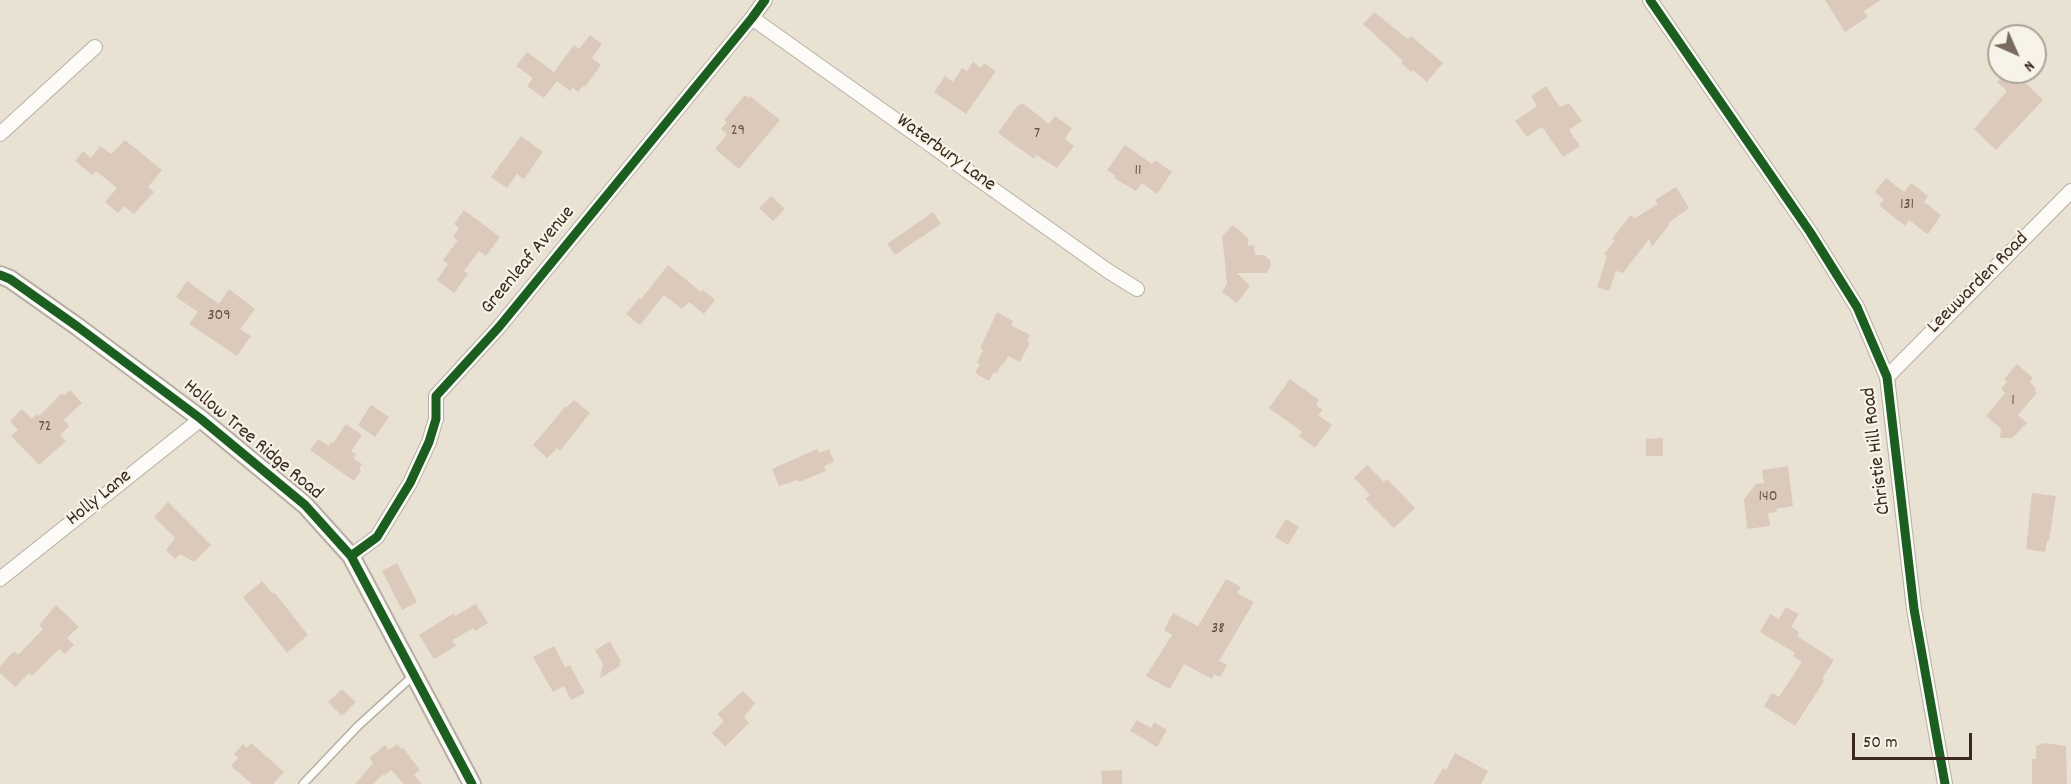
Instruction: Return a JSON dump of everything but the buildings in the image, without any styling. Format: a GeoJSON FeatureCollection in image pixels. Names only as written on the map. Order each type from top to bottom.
{"type":"FeatureCollection","features":[{"type":"Feature","properties":{"kind":"street","name":"Greenleaf Avenue"},"geometry":{"type":"LineString","coordinates":[[351,556],[376,537],[410,483],[429,442],[436,419],[436,396],[499,327],[765,0]]}},
{"type":"Feature","properties":{"kind":"street","name":"Christie Hill Road"},"geometry":{"type":"LineString","coordinates":[[1650,0],[1810,232],[1857,307],[1887,377],[1914,609],[1945,784]]}},
{"type":"Feature","properties":{"kind":"street","name":"Waterbury Lane"},"geometry":{"type":"LineString","coordinates":[[752,18],[1108,271],[1137,289]]}},
{"type":"Feature","properties":{"kind":"street"},"geometry":{"type":"LineString","coordinates":[[0,134],[95,47]]}},
{"type":"Feature","properties":{"kind":"street","name":"Leeuwarden Road"},"geometry":{"type":"LineString","coordinates":[[1887,377],[2071,191]]}},
{"type":"Feature","properties":{"kind":"street","name":"Hollow Tree Ridge Road"},"geometry":{"type":"LineString","coordinates":[[0,275],[10,279],[78,327],[201,419],[305,505],[351,556],[472,784]]}},
{"type":"Feature","properties":{"kind":"street","name":"Holly Lane"},"geometry":{"type":"LineString","coordinates":[[0,579],[201,419]]}},
{"type":"Feature","properties":{"kind":"lane"},"geometry":{"type":"LineString","coordinates":[[303,784],[383,701],[414,675]]}},
{"type":"Feature","properties":{"kind":"cycle path"},"geometry":{"type":"LineString","coordinates":[[351,556],[377,537],[410,483],[429,442],[436,419],[436,396],[499,327],[765,0]]}},
{"type":"Feature","properties":{"kind":"cycle path"},"geometry":{"type":"LineString","coordinates":[[1650,0],[1810,232],[1857,307],[1887,377],[1914,609],[1945,784]]}},
{"type":"Feature","properties":{"kind":"cycle path"},"geometry":{"type":"LineString","coordinates":[[0,275],[10,279],[78,327],[201,419],[305,505],[351,556],[472,784]]}}]}
